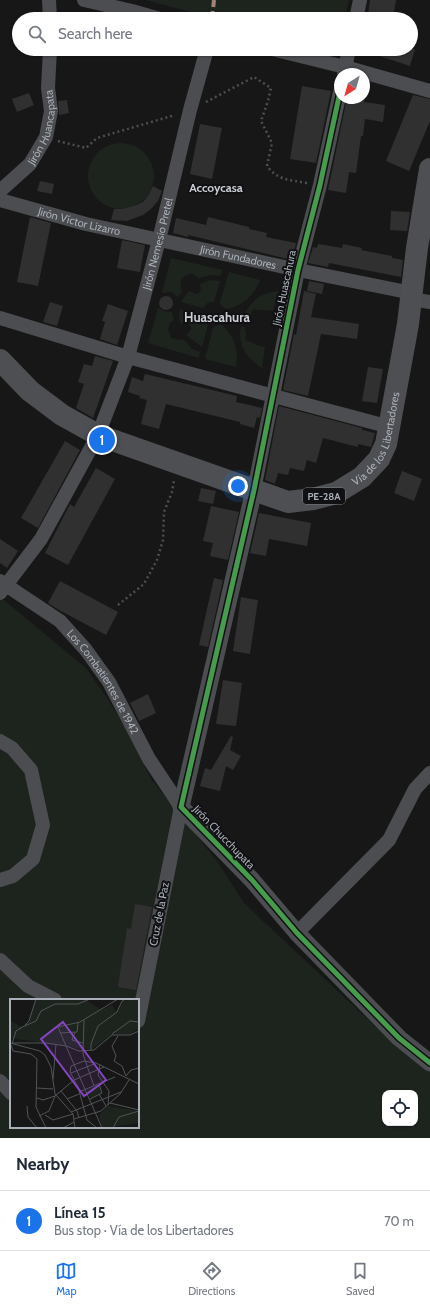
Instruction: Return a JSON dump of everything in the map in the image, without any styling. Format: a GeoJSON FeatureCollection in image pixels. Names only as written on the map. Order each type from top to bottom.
{"type":"FeatureCollection","features":[{"type":"Feature","properties":{"kind":"highway","name":"Vía de los Libertadores"},"geometry":{"type":"LineString","coordinates":[[0,360],[30,391],[62,415],[98,435],[288,502],[313,499],[336,493],[362,477],[379,459],[386,444],[408,324],[418,298],[416,248],[430,169]]}},
{"type":"Feature","properties":{"kind":"street"},"geometry":{"type":"LineString","coordinates":[[49,0],[50,12]]}},
{"type":"Feature","properties":{"kind":"street"},"geometry":{"type":"LineString","coordinates":[[84,0],[134,5],[147,12]]}},
{"type":"Feature","properties":{"kind":"street"},"geometry":{"type":"LineString","coordinates":[[357,12],[360,0]]}},
{"type":"Feature","properties":{"kind":"street","name":"Jirón Huancapata"},"geometry":{"type":"LineString","coordinates":[[0,191],[30,164],[46,137],[50,111],[48,88],[50,56]]}},
{"type":"Feature","properties":{"kind":"street","name":"Jirón Nemesio Pretel"},"geometry":{"type":"LineString","coordinates":[[2,586],[41,539],[98,435],[128,357],[205,56]]}},
{"type":"Feature","properties":{"kind":"street"},"geometry":{"type":"LineString","coordinates":[[295,56],[335,68]]}},
{"type":"Feature","properties":{"kind":"street"},"geometry":{"type":"LineString","coordinates":[[346,68],[348,56]]}},
{"type":"Feature","properties":{"kind":"street"},"geometry":{"type":"LineString","coordinates":[[370,77],[430,91]]}},
{"type":"Feature","properties":{"kind":"street","name":"Jirón Huascahura"},"geometry":{"type":"LineString","coordinates":[[254,490],[298,270],[320,185],[337,104]]}},
{"type":"Feature","properties":{"kind":"street","name":"Jirón Víctor Lizarro"},"geometry":{"type":"LineString","coordinates":[[0,200],[86,224],[159,240]]}},
{"type":"Feature","properties":{"kind":"street","name":"Jirón Fundadores"},"geometry":{"type":"LineString","coordinates":[[159,240],[418,298]]}},
{"type":"Feature","properties":{"kind":"street"},"geometry":{"type":"LineString","coordinates":[[0,318],[128,357],[390,427]]}},
{"type":"Feature","properties":{"kind":"street","name":"Jirón Chucchupata"},"geometry":{"type":"LineString","coordinates":[[254,490],[181,807],[252,880],[297,933],[399,1038],[430,1063]]}},
{"type":"Feature","properties":{"kind":"street","name":"Los Combatientes de 1942"},"geometry":{"type":"LineString","coordinates":[[2,586],[60,621],[86,650],[109,682],[149,759],[181,807]]}},
{"type":"Feature","properties":{"kind":"street"},"geometry":{"type":"LineString","coordinates":[[0,741],[12,748],[31,770],[43,825],[33,858],[12,876],[0,880]]}},
{"type":"Feature","properties":{"kind":"street"},"geometry":{"type":"LineString","coordinates":[[297,933],[389,840],[415,789],[430,773]]}},
{"type":"Feature","properties":{"kind":"street","name":"Cruz de la Paz"},"geometry":{"type":"LineString","coordinates":[[139,1016],[181,807]]}},
{"type":"Feature","properties":{"kind":"street"},"geometry":{"type":"LineString","coordinates":[[0,960],[28,986],[53,999]]}},
{"type":"Feature","properties":{"kind":"street"},"geometry":{"type":"LineString","coordinates":[[0,1081],[10,1092]]}},
{"type":"Feature","properties":{"kind":"street"},"geometry":{"type":"LineString","coordinates":[[0,1095],[10,1098]]}},
{"type":"Feature","properties":{"kind":"path"},"geometry":{"type":"LineString","coordinates":[[46,137],[86,148],[97,138],[190,110],[254,77],[271,88],[261,121],[272,143],[267,166],[271,172],[279,178],[320,185]]}},
{"type":"Feature","properties":{"kind":"path"},"geometry":{"type":"LineString","coordinates":[[118,605],[144,584],[157,560],[163,540],[164,512],[172,492],[177,463]]}},
{"type":"Feature","properties":{"kind":"shaded area"},"geometry":{"type":"Polygon","coordinates":[[[146,0],[349,0],[346,12],[190,12],[146,0]]]}},
{"type":"Feature","properties":{"kind":"shaded area"},"geometry":{"type":"Polygon","coordinates":[[[121,143],[134,146],[144,153],[151,163],[154,176],[151,189],[144,199],[134,206],[121,209],[108,206],[98,199],[91,189],[88,176],[91,163],[98,153],[108,146],[121,143]]]}},
{"type":"Feature","properties":{"kind":"shaded area"},"geometry":{"type":"Polygon","coordinates":[[[171,258],[223,270],[220,276],[210,275],[199,278],[193,274],[186,275],[181,281],[182,291],[178,297],[171,292],[162,293],[171,258]]]}},
{"type":"Feature","properties":{"kind":"shaded area"},"geometry":{"type":"Polygon","coordinates":[[[229,272],[260,280],[255,291],[247,299],[238,305],[227,309],[221,306],[220,302],[229,272]]]}},
{"type":"Feature","properties":{"kind":"shaded area"},"geometry":{"type":"Polygon","coordinates":[[[210,280],[220,281],[214,302],[207,303],[203,308],[181,302],[189,291],[195,294],[199,293],[201,289],[200,284],[210,280]]]}},
{"type":"Feature","properties":{"kind":"shaded area"},"geometry":{"type":"Polygon","coordinates":[[[278,291],[273,311],[254,309],[247,320],[243,318],[249,307],[256,299],[266,294],[278,291]]]}},
{"type":"Feature","properties":{"kind":"shaded area"},"geometry":{"type":"Polygon","coordinates":[[[158,308],[164,311],[172,312],[174,320],[170,323],[168,329],[171,338],[178,340],[183,339],[192,349],[200,352],[199,358],[148,343],[158,308]]]}},
{"type":"Feature","properties":{"kind":"shaded area"},"geometry":{"type":"Polygon","coordinates":[[[180,309],[201,314],[202,320],[208,325],[202,347],[186,335],[190,332],[191,327],[186,322],[181,324],[179,319],[180,309]]]}},
{"type":"Feature","properties":{"kind":"shaded area"},"geometry":{"type":"Polygon","coordinates":[[[218,325],[222,325],[233,339],[237,355],[236,367],[205,359],[213,328],[218,325]]]}},
{"type":"Feature","properties":{"kind":"shaded area"},"geometry":{"type":"Polygon","coordinates":[[[241,326],[245,327],[245,338],[247,341],[265,347],[262,368],[252,360],[244,350],[240,339],[241,326]]]}},
{"type":"Feature","properties":{"kind":"shaded area"},"geometry":{"type":"Polygon","coordinates":[[[0,597],[86,668],[109,701],[129,734],[151,779],[217,861],[244,903],[375,1026],[430,1069],[430,1138],[0,1138],[0,597]]]}},
{"type":"Feature","properties":{"kind":"building"},"geometry":{"type":"Polygon","coordinates":[[[370,0],[396,0],[394,12],[368,12],[370,0]]]}},
{"type":"Feature","properties":{"kind":"building"},"geometry":{"type":"Polygon","coordinates":[[[379,56],[413,56],[410,66],[379,56]]]}},
{"type":"Feature","properties":{"kind":"building"},"geometry":{"type":"Polygon","coordinates":[[[302,86],[331,91],[316,163],[290,159],[302,86]]]}},
{"type":"Feature","properties":{"kind":"building"},"geometry":{"type":"Polygon","coordinates":[[[29,93],[34,105],[17,112],[12,99],[29,93]]]}},
{"type":"Feature","properties":{"kind":"building"},"geometry":{"type":"Polygon","coordinates":[[[413,95],[430,99],[430,121],[409,171],[386,161],[413,95]]]}},
{"type":"Feature","properties":{"kind":"building"},"geometry":{"type":"Polygon","coordinates":[[[67,100],[69,113],[59,115],[58,101],[67,100]]]}},
{"type":"Feature","properties":{"kind":"building"},"geometry":{"type":"Polygon","coordinates":[[[370,103],[385,105],[383,122],[365,119],[356,173],[349,172],[346,193],[328,190],[346,104],[370,103]]]}},
{"type":"Feature","properties":{"kind":"building"},"geometry":{"type":"Polygon","coordinates":[[[200,124],[222,128],[212,179],[190,174],[200,124]]]}},
{"type":"Feature","properties":{"kind":"building"},"geometry":{"type":"Polygon","coordinates":[[[40,181],[54,184],[52,194],[37,191],[40,181]]]}},
{"type":"Feature","properties":{"kind":"building"},"geometry":{"type":"Polygon","coordinates":[[[153,186],[162,191],[158,201],[151,209],[143,215],[127,221],[111,220],[114,209],[122,209],[137,205],[144,201],[153,186]]]}},
{"type":"Feature","properties":{"kind":"building"},"geometry":{"type":"Polygon","coordinates":[[[391,211],[410,212],[407,231],[390,230],[391,211]]]}},
{"type":"Feature","properties":{"kind":"building"},"geometry":{"type":"Polygon","coordinates":[[[30,217],[51,223],[38,286],[17,282],[30,217]]]}},
{"type":"Feature","properties":{"kind":"building"},"geometry":{"type":"Polygon","coordinates":[[[208,217],[267,233],[266,237],[296,243],[292,260],[188,235],[188,237],[173,233],[176,218],[206,225],[208,217]]]}},
{"type":"Feature","properties":{"kind":"building"},"geometry":{"type":"Polygon","coordinates":[[[122,240],[145,245],[140,272],[117,268],[122,240]]]}},
{"type":"Feature","properties":{"kind":"building"},"geometry":{"type":"Polygon","coordinates":[[[318,244],[342,248],[343,244],[403,260],[401,277],[329,263],[328,267],[308,263],[313,247],[317,248],[318,244]]]}},
{"type":"Feature","properties":{"kind":"building"},"geometry":{"type":"Polygon","coordinates":[[[309,281],[324,284],[322,294],[307,291],[309,281]]]}},
{"type":"Feature","properties":{"kind":"building"},"geometry":{"type":"Polygon","coordinates":[[[304,291],[316,294],[311,317],[359,324],[357,339],[321,334],[308,396],[283,390],[294,334],[296,335],[304,291]]]}},
{"type":"Feature","properties":{"kind":"building"},"geometry":{"type":"Polygon","coordinates":[[[163,296],[169,296],[173,300],[173,306],[169,310],[163,310],[159,306],[159,300],[163,296]]]}},
{"type":"Feature","properties":{"kind":"building"},"geometry":{"type":"Polygon","coordinates":[[[50,302],[63,306],[57,326],[43,322],[50,302]]]}},
{"type":"Feature","properties":{"kind":"building"},"geometry":{"type":"Polygon","coordinates":[[[108,304],[128,311],[117,345],[100,339],[105,322],[102,321],[108,304]]]}},
{"type":"Feature","properties":{"kind":"building"},"geometry":{"type":"Polygon","coordinates":[[[95,356],[113,361],[93,418],[76,408],[84,384],[78,382],[84,364],[92,366],[95,356]]]}},
{"type":"Feature","properties":{"kind":"building"},"geometry":{"type":"Polygon","coordinates":[[[368,367],[383,369],[377,403],[362,401],[368,367]]]}},
{"type":"Feature","properties":{"kind":"building"},"geometry":{"type":"Polygon","coordinates":[[[145,374],[237,396],[236,402],[262,408],[260,418],[257,417],[254,428],[240,424],[240,422],[166,404],[159,429],[141,424],[147,400],[139,398],[140,396],[128,392],[132,377],[143,381],[145,374]]]}},
{"type":"Feature","properties":{"kind":"building"},"geometry":{"type":"Polygon","coordinates":[[[279,406],[362,428],[362,430],[375,433],[371,447],[358,444],[358,447],[323,438],[316,463],[307,460],[304,471],[290,468],[288,475],[278,473],[275,484],[265,480],[279,406]]]}},
{"type":"Feature","properties":{"kind":"building"},"geometry":{"type":"Polygon","coordinates":[[[65,441],[80,450],[38,528],[21,518],[65,441]]]}},
{"type":"Feature","properties":{"kind":"building"},"geometry":{"type":"Polygon","coordinates":[[[96,468],[115,479],[68,565],[45,553],[70,504],[74,507],[96,468]]]}},
{"type":"Feature","properties":{"kind":"building"},"geometry":{"type":"Polygon","coordinates":[[[402,471],[422,479],[414,501],[394,493],[402,471]]]}},
{"type":"Feature","properties":{"kind":"building"},"geometry":{"type":"Polygon","coordinates":[[[201,488],[216,491],[213,504],[198,501],[201,488]]]}},
{"type":"Feature","properties":{"kind":"building"},"geometry":{"type":"Polygon","coordinates":[[[211,506],[239,512],[228,560],[210,556],[213,543],[203,541],[211,506]]]}},
{"type":"Feature","properties":{"kind":"building"},"geometry":{"type":"Polygon","coordinates":[[[259,513],[311,523],[307,546],[269,539],[266,556],[250,553],[259,513]]]}},
{"type":"Feature","properties":{"kind":"building"},"geometry":{"type":"Polygon","coordinates":[[[0,539],[18,551],[7,568],[0,563],[0,539]]]}},
{"type":"Feature","properties":{"kind":"building"},"geometry":{"type":"Polygon","coordinates":[[[214,578],[223,580],[208,647],[199,645],[214,578]]]}},
{"type":"Feature","properties":{"kind":"building"},"geometry":{"type":"Polygon","coordinates":[[[60,581],[118,612],[106,635],[48,603],[60,581]]]}},
{"type":"Feature","properties":{"kind":"building"},"geometry":{"type":"Polygon","coordinates":[[[241,597],[258,600],[250,654],[233,651],[241,597]]]}},
{"type":"Feature","properties":{"kind":"building"},"geometry":{"type":"Polygon","coordinates":[[[223,680],[242,683],[236,726],[216,724],[223,680]]]}},
{"type":"Feature","properties":{"kind":"building"},"geometry":{"type":"Polygon","coordinates":[[[148,694],[156,713],[139,721],[130,703],[148,694]]]}},
{"type":"Feature","properties":{"kind":"building"},"geometry":{"type":"Polygon","coordinates":[[[231,736],[233,737],[230,750],[241,756],[233,770],[226,766],[220,791],[200,786],[205,768],[211,770],[231,736]]]}},
{"type":"Feature","properties":{"kind":"building"},"geometry":{"type":"Polygon","coordinates":[[[135,904],[152,907],[136,990],[118,987],[127,928],[131,929],[135,904]]]}},
{"type":"Feature","properties":{"kind":"marked path"},"geometry":{"type":"LineString","coordinates":[[213,12],[214,0]]}},
{"type":"Feature","properties":{"kind":"cycle path"},"geometry":{"type":"LineString","coordinates":[[337,104],[320,185],[298,270],[254,490],[181,807],[252,880],[297,933],[399,1038],[430,1063]]}},
{"type":"Feature","properties":{"kind":"place","name":"Línea 15"},"geometry":{"type":"Point","coordinates":[102,440]}},
{"type":"Feature","properties":{"kind":"district","name":"Accoycasa"},"geometry":{"type":"Point","coordinates":[216,188]}},
{"type":"Feature","properties":{"kind":"district","name":"Huascahura"},"geometry":{"type":"Point","coordinates":[217,317]}}]}
